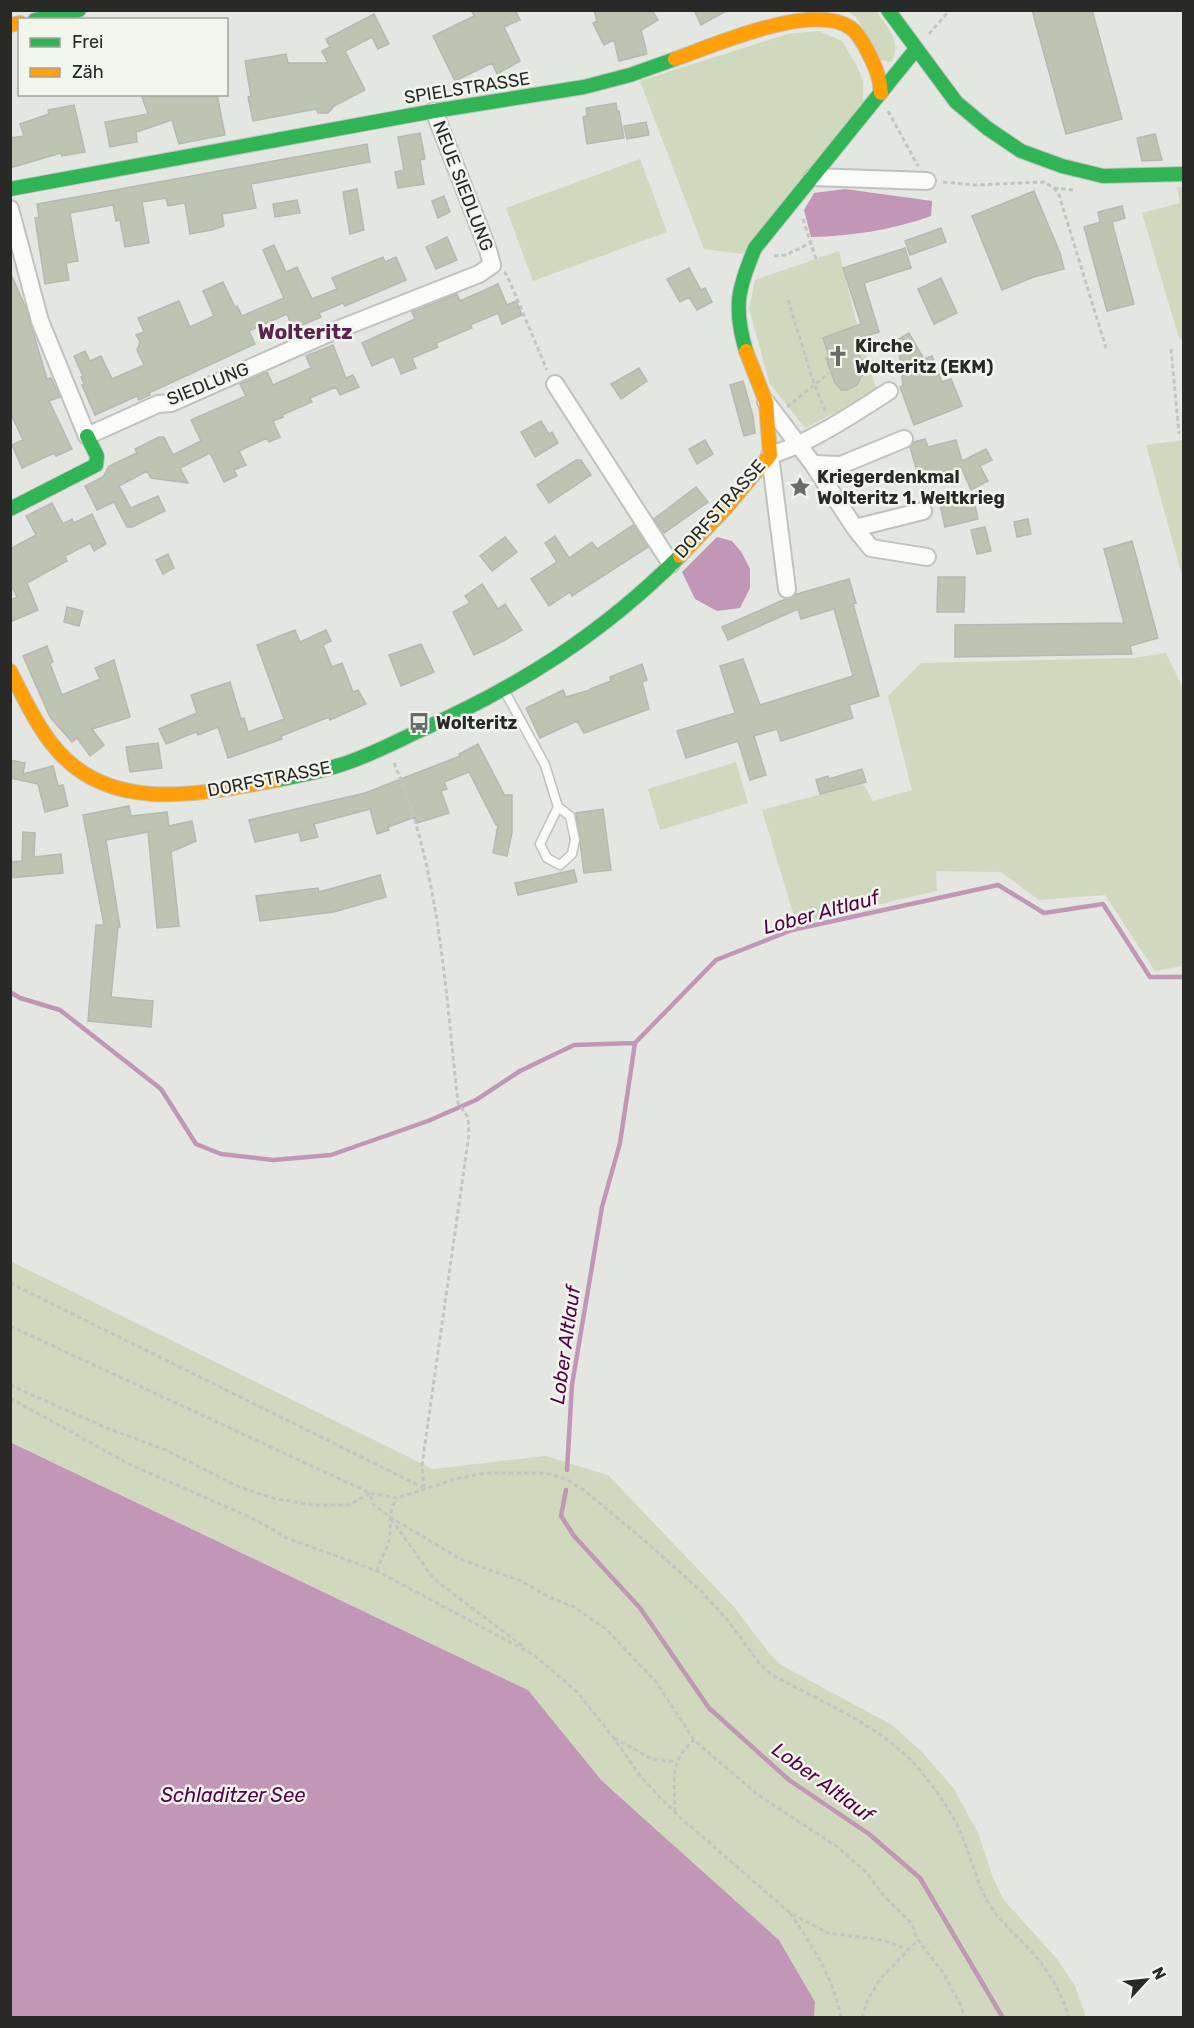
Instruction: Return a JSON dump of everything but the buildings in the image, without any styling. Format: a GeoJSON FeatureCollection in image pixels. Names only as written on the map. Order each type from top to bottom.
{"type":"FeatureCollection","features":[{"type":"Feature","properties":{"kind":"street"},"geometry":{"type":"LineString","coordinates":[[44,18],[79,10]]}},
{"type":"Feature","properties":{"kind":"street"},"geometry":{"type":"LineString","coordinates":[[888,10],[956,102],[987,128],[1021,151],[1062,166],[1102,176],[1184,174]]}},
{"type":"Feature","properties":{"kind":"street","name":"SPIELSTRASSE"},"geometry":{"type":"LineString","coordinates":[[10,189],[434,111],[584,87],[630,75],[773,25],[809,20],[828,20],[851,28],[872,59],[880,76],[881,93]]}},
{"type":"Feature","properties":{"kind":"street","name":"DORFSTRASSE"},"geometry":{"type":"LineString","coordinates":[[787,589],[770,454],[771,409],[745,348],[738,308],[741,282],[755,249],[916,49]]}},
{"type":"Feature","properties":{"kind":"street","name":"NEUE SIEDLUNG"},"geometry":{"type":"LineString","coordinates":[[329,333],[478,274],[492,265],[434,111]]}},
{"type":"Feature","properties":{"kind":"street"},"geometry":{"type":"LineString","coordinates":[[813,177],[927,181]]}},
{"type":"Feature","properties":{"kind":"street"},"geometry":{"type":"LineString","coordinates":[[10,209],[40,321],[87,436],[98,456],[96,465],[10,508]]}},
{"type":"Feature","properties":{"kind":"street","name":"SIEDLUNG"},"geometry":{"type":"LineString","coordinates":[[87,436],[158,404],[171,403],[329,333]]}},
{"type":"Feature","properties":{"kind":"street","name":"DORFSTRASSE"},"geometry":{"type":"LineString","coordinates":[[555,384],[671,564]]}},
{"type":"Feature","properties":{"kind":"street","name":"DORFSTRASSE"},"geometry":{"type":"LineString","coordinates":[[10,671],[37,722],[59,752],[78,769],[114,788],[135,794],[157,796],[197,793],[278,780],[342,764],[503,690],[561,656],[605,623],[671,564],[746,486],[770,454],[798,444],[889,391]]}},
{"type":"Feature","properties":{"kind":"street"},"geometry":{"type":"LineString","coordinates":[[771,409],[813,464],[855,528],[871,548],[927,557]]}},
{"type":"Feature","properties":{"kind":"street"},"geometry":{"type":"LineString","coordinates":[[813,464],[840,465],[904,439]]}},
{"type":"Feature","properties":{"kind":"street"},"geometry":{"type":"LineString","coordinates":[[855,528],[923,511]]}},
{"type":"Feature","properties":{"kind":"lane"},"geometry":{"type":"LineString","coordinates":[[503,690],[545,765],[558,807],[570,816],[575,840],[573,854],[560,865],[547,858],[540,844],[558,807]]}},
{"type":"Feature","properties":{"kind":"path"},"geometry":{"type":"LineString","coordinates":[[916,49],[950,10]]}},
{"type":"Feature","properties":{"kind":"path"},"geometry":{"type":"LineString","coordinates":[[881,93],[892,119],[927,181],[977,185],[1044,182],[1054,188],[1059,195],[1106,348]]}},
{"type":"Feature","properties":{"kind":"path"},"geometry":{"type":"LineString","coordinates":[[797,197],[816,259]]}},
{"type":"Feature","properties":{"kind":"path"},"geometry":{"type":"LineString","coordinates":[[752,257],[786,255],[811,243]]}},
{"type":"Feature","properties":{"kind":"path"},"geometry":{"type":"LineString","coordinates":[[492,265],[507,274],[555,384]]}},
{"type":"Feature","properties":{"kind":"path"},"geometry":{"type":"LineString","coordinates":[[788,300],[814,384],[831,426]]}},
{"type":"Feature","properties":{"kind":"path"},"geometry":{"type":"LineString","coordinates":[[1171,349],[1179,434]]}},
{"type":"Feature","properties":{"kind":"path"},"geometry":{"type":"LineString","coordinates":[[771,409],[829,373]]}},
{"type":"Feature","properties":{"kind":"path"},"geometry":{"type":"LineString","coordinates":[[387,745],[406,789],[423,846],[435,909],[458,1103],[468,1117],[469,1134],[422,1465],[424,1488]]}},
{"type":"Feature","properties":{"kind":"path"},"geometry":{"type":"LineString","coordinates":[[10,1283],[424,1488]]}},
{"type":"Feature","properties":{"kind":"path"},"geometry":{"type":"LineString","coordinates":[[10,1326],[370,1493],[397,1498],[424,1488],[486,1473],[524,1471],[545,1473],[566,1479],[585,1491],[702,1592],[729,1622],[759,1663],[772,1675],[868,1727],[895,1746],[915,1765],[935,1789],[955,1820],[990,1905],[1048,1972],[1063,1998],[1069,2018]]}},
{"type":"Feature","properties":{"kind":"path"},"geometry":{"type":"LineString","coordinates":[[10,1385],[107,1428],[166,1450],[238,1487],[276,1499],[314,1505],[350,1505],[370,1493]]}},
{"type":"Feature","properties":{"kind":"path"},"geometry":{"type":"LineString","coordinates":[[10,1398],[129,1464],[254,1519],[287,1538],[377,1571],[534,1655]]}},
{"type":"Feature","properties":{"kind":"path"},"geometry":{"type":"LineString","coordinates":[[370,1493],[373,1504],[390,1517],[462,1560],[519,1580],[549,1597],[574,1607],[606,1629],[657,1683],[694,1740],[758,1795],[836,1846],[865,1871],[885,1897],[911,1923],[918,1940],[942,1971],[965,2018]]}},
{"type":"Feature","properties":{"kind":"path"},"geometry":{"type":"LineString","coordinates":[[377,1571],[381,1556],[389,1542],[390,1508],[397,1498]]}},
{"type":"Feature","properties":{"kind":"path"},"geometry":{"type":"LineString","coordinates":[[390,1517],[434,1579],[534,1655],[577,1692],[641,1777],[675,1813],[789,1912],[828,1933],[883,1940],[909,1950]]}},
{"type":"Feature","properties":{"kind":"path"},"geometry":{"type":"LineString","coordinates":[[613,1737],[652,1759],[676,1762]]}},
{"type":"Feature","properties":{"kind":"path"},"geometry":{"type":"LineString","coordinates":[[675,1813],[676,1762],[682,1750],[694,1740]]}},
{"type":"Feature","properties":{"kind":"path"},"geometry":{"type":"LineString","coordinates":[[789,1912],[821,1959],[838,2002],[841,2018]]}},
{"type":"Feature","properties":{"kind":"path"},"geometry":{"type":"LineString","coordinates":[[862,2018],[868,1999],[881,1978],[918,1940]]}},
{"type":"Feature","properties":{"kind":"green space"},"geometry":{"type":"Polygon","coordinates":[[[847,11],[876,11],[889,29],[894,41],[894,55],[891,62],[880,60],[857,18],[847,11]]]}},
{"type":"Feature","properties":{"kind":"green space"},"geometry":{"type":"Polygon","coordinates":[[[819,31],[842,41],[857,66],[863,82],[863,103],[743,254],[704,249],[640,81],[788,34],[819,31]]]}},
{"type":"Feature","properties":{"kind":"green space"},"geometry":{"type":"Polygon","coordinates":[[[640,159],[667,232],[533,281],[506,208],[640,159]]]}},
{"type":"Feature","properties":{"kind":"green space"},"geometry":{"type":"Polygon","coordinates":[[[1177,187],[1184,188],[1183,341],[1179,338],[1142,213],[1180,203],[1177,187]]]}},
{"type":"Feature","properties":{"kind":"green space"},"geometry":{"type":"Polygon","coordinates":[[[839,251],[858,329],[877,391],[805,428],[770,384],[749,309],[755,280],[839,251]]]}},
{"type":"Feature","properties":{"kind":"green space"},"geometry":{"type":"Polygon","coordinates":[[[1184,440],[1183,579],[1146,445],[1184,440]]]}},
{"type":"Feature","properties":{"kind":"green space"},"geometry":{"type":"Polygon","coordinates":[[[1166,653],[1183,689],[1183,966],[1155,971],[1105,895],[1039,900],[1001,872],[936,871],[937,891],[796,923],[762,810],[863,783],[873,801],[912,790],[888,696],[921,663],[1134,658],[1166,653]]]}},
{"type":"Feature","properties":{"kind":"green space"},"geometry":{"type":"Polygon","coordinates":[[[736,762],[748,803],[660,830],[648,789],[736,762]]]}},
{"type":"Feature","properties":{"kind":"green space"},"geometry":{"type":"Polygon","coordinates":[[[10,1261],[433,1469],[545,1456],[608,1475],[734,1607],[781,1665],[892,1725],[923,1753],[954,1789],[978,1833],[993,1878],[1003,1899],[1057,1959],[1075,1986],[1086,2017],[814,2017],[815,2002],[779,1940],[602,1781],[528,1690],[11,1442],[10,1261]]]}},
{"type":"Feature","properties":{"kind":"water"},"geometry":{"type":"Polygon","coordinates":[[[845,189],[932,201],[931,216],[872,231],[811,237],[804,210],[814,193],[845,189]]]}},
{"type":"Feature","properties":{"kind":"water"},"geometry":{"type":"Polygon","coordinates":[[[717,537],[732,541],[742,553],[750,569],[750,588],[740,608],[717,611],[695,599],[682,572],[717,537]]]}},
{"type":"Feature","properties":{"kind":"water","name":"Schladitzer See"},"geometry":{"type":"Polygon","coordinates":[[[10,1442],[528,1690],[602,1781],[779,1940],[815,2002],[814,2017],[11,2017],[10,1442]]]}},
{"type":"Feature","properties":{"kind":"waterway","name":"Lober Altlauf"},"geometry":{"type":"LineString","coordinates":[[567,1470],[572,1385],[602,1207],[620,1143],[635,1043],[716,960],[792,930],[998,885],[1044,913],[1103,904],[1150,977],[1184,977]]}},
{"type":"Feature","properties":{"kind":"waterway"},"geometry":{"type":"LineString","coordinates":[[10,992],[20,998],[60,1010],[161,1089],[196,1144],[221,1154],[273,1160],[331,1155],[428,1121],[476,1100],[520,1071],[574,1045],[635,1043]]}},
{"type":"Feature","properties":{"kind":"waterway","name":"Lober Altlauf"},"geometry":{"type":"LineString","coordinates":[[566,1490],[561,1516],[574,1536],[640,1608],[709,1708],[789,1780],[869,1834],[920,1878],[1003,2018]]}},
{"type":"Feature","properties":{"kind":"traffic: fast"},"geometry":{"type":"LineString","coordinates":[[44,18],[79,10]]}},
{"type":"Feature","properties":{"kind":"traffic: fast"},"geometry":{"type":"LineString","coordinates":[[888,10],[956,102],[987,128],[1021,151],[1062,166],[1103,176],[1184,174]]}},
{"type":"Feature","properties":{"kind":"traffic: fast"},"geometry":{"type":"LineString","coordinates":[[746,351],[740,322],[739,298],[755,248],[916,49]]}},
{"type":"Feature","properties":{"kind":"traffic: fast"},"geometry":{"type":"LineString","coordinates":[[10,189],[434,111],[584,87],[630,75],[675,59]]}},
{"type":"Feature","properties":{"kind":"traffic: fast"},"geometry":{"type":"LineString","coordinates":[[10,509],[96,465],[97,456],[87,436]]}},
{"type":"Feature","properties":{"kind":"traffic: fast"},"geometry":{"type":"LineString","coordinates":[[277,780],[324,770],[360,758],[491,696],[590,634],[621,610],[680,556]]}},
{"type":"Feature","properties":{"kind":"traffic: slow"},"geometry":{"type":"LineString","coordinates":[[675,59],[738,36],[789,22],[813,19],[834,21],[851,28],[862,40],[876,69],[881,93]]}},
{"type":"Feature","properties":{"kind":"traffic: slow"},"geometry":{"type":"LineString","coordinates":[[10,25],[18,23]]}},
{"type":"Feature","properties":{"kind":"traffic: slow"},"geometry":{"type":"LineString","coordinates":[[680,556],[725,509],[770,455],[766,402],[746,351]]}},
{"type":"Feature","properties":{"kind":"traffic: slow"},"geometry":{"type":"LineString","coordinates":[[10,671],[37,722],[57,750],[79,770],[105,784],[132,791],[160,794],[219,790],[277,780]]}},
{"type":"Feature","properties":{"kind":"place","name":"Kirche Wolteritz (EKM)"},"geometry":{"type":"Point","coordinates":[838,356]}},
{"type":"Feature","properties":{"kind":"place","name":"Kriegerdenkmal Wolteritz 1. Weltkrieg"},"geometry":{"type":"Point","coordinates":[800,487]}},
{"type":"Feature","properties":{"kind":"place","name":"Wolteritz"},"geometry":{"type":"Point","coordinates":[419,723]}},
{"type":"Feature","properties":{"kind":"district","name":"Wolteritz"},"geometry":{"type":"Point","coordinates":[305,332]}}]}
